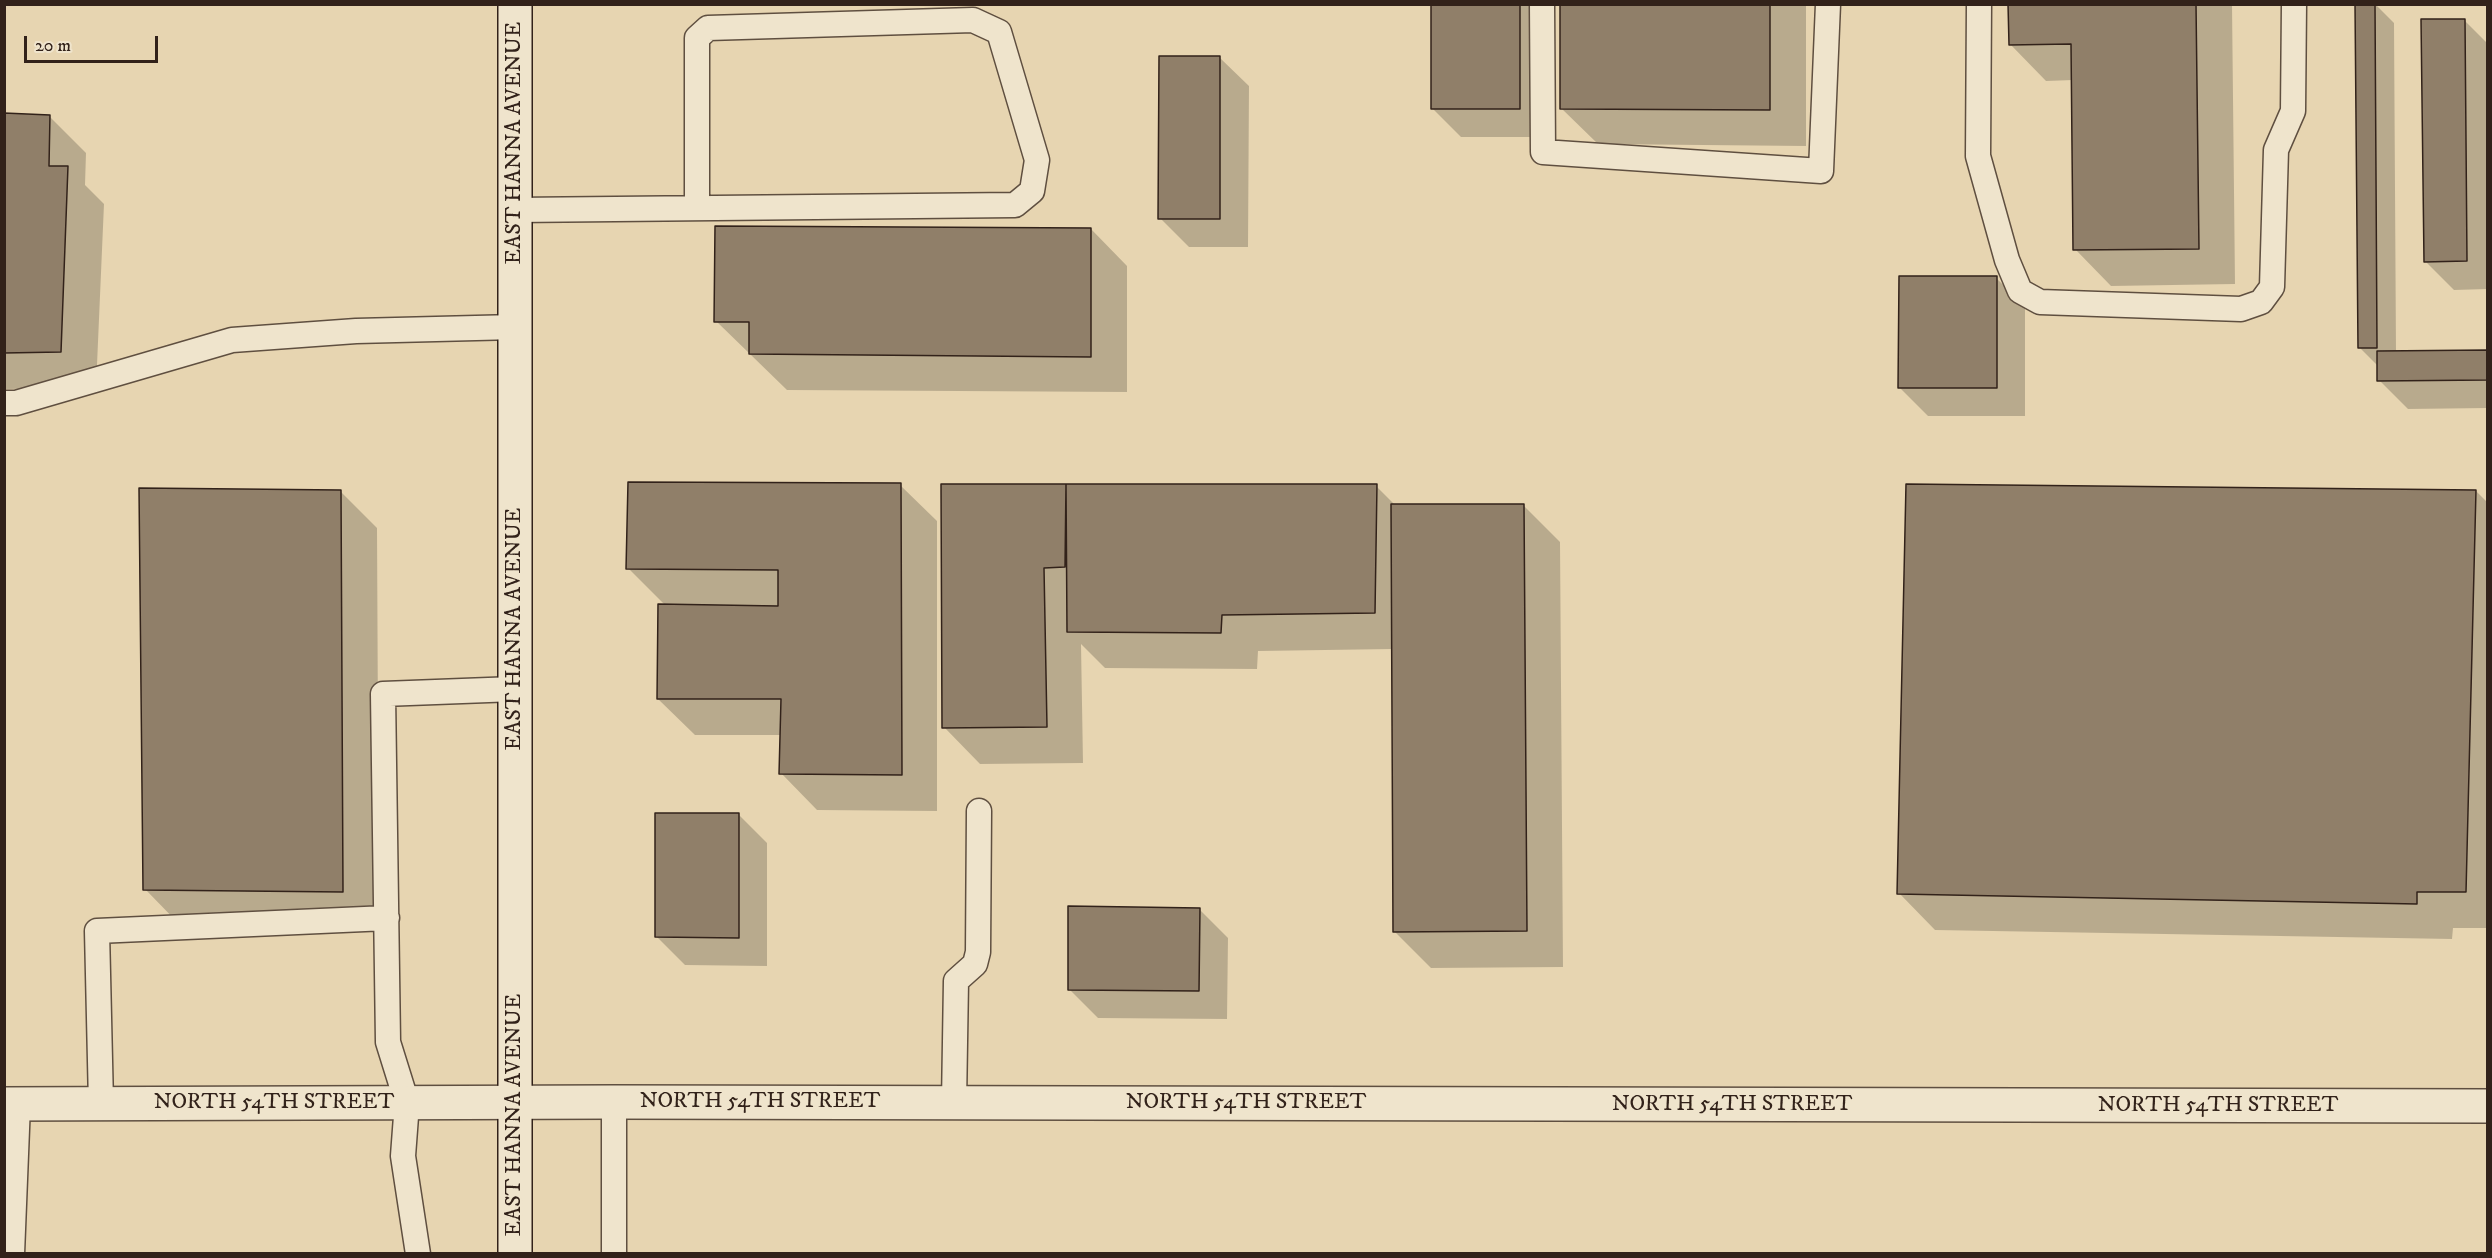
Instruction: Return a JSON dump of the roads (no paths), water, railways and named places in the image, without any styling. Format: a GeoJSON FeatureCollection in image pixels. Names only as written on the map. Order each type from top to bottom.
{"type":"FeatureCollection","features":[{"type":"Feature","properties":{"kind":"street","name":"EAST HANNA AVENUE"},"geometry":{"type":"LineString","coordinates":[[515,4],[515,1254]]}},
{"type":"Feature","properties":{"kind":"street","name":"NORTH 54TH STREET"},"geometry":{"type":"LineString","coordinates":[[11,1104],[614,1102],[2487,1106]]}},
{"type":"Feature","properties":{"kind":"lane"},"geometry":{"type":"LineString","coordinates":[[1542,4],[1543,152],[1821,171],[1828,4]]}},
{"type":"Feature","properties":{"kind":"lane"},"geometry":{"type":"LineString","coordinates":[[1979,4],[1978,156],[2007,260],[2020,291],[2040,302],[2241,309],[2261,302],[2272,287],[2276,150],[2293,111],[2294,4]]}},
{"type":"Feature","properties":{"kind":"lane"},"geometry":{"type":"LineString","coordinates":[[515,210],[1015,205],[1032,191],[1038,160],[999,32],[973,20],[708,28],[697,39],[697,208]]}},
{"type":"Feature","properties":{"kind":"lane"},"geometry":{"type":"LineString","coordinates":[[4,403],[16,403],[232,340],[356,331],[516,327]]}},
{"type":"Feature","properties":{"kind":"lane"},"geometry":{"type":"LineString","coordinates":[[418,1254],[403,1156],[407,1103],[388,1042],[383,694],[515,689]]}},
{"type":"Feature","properties":{"kind":"lane"},"geometry":{"type":"LineString","coordinates":[[954,1103],[956,981],[975,964],[978,952],[979,811]]}},
{"type":"Feature","properties":{"kind":"lane"},"geometry":{"type":"LineString","coordinates":[[101,1104],[98,931],[387,918]]}},
{"type":"Feature","properties":{"kind":"lane"},"geometry":{"type":"LineString","coordinates":[[614,1102],[614,1254]]}},
{"type":"Feature","properties":{"kind":"lane"},"geometry":{"type":"LineString","coordinates":[[11,1104],[8,1226],[12,1254]]}}]}
